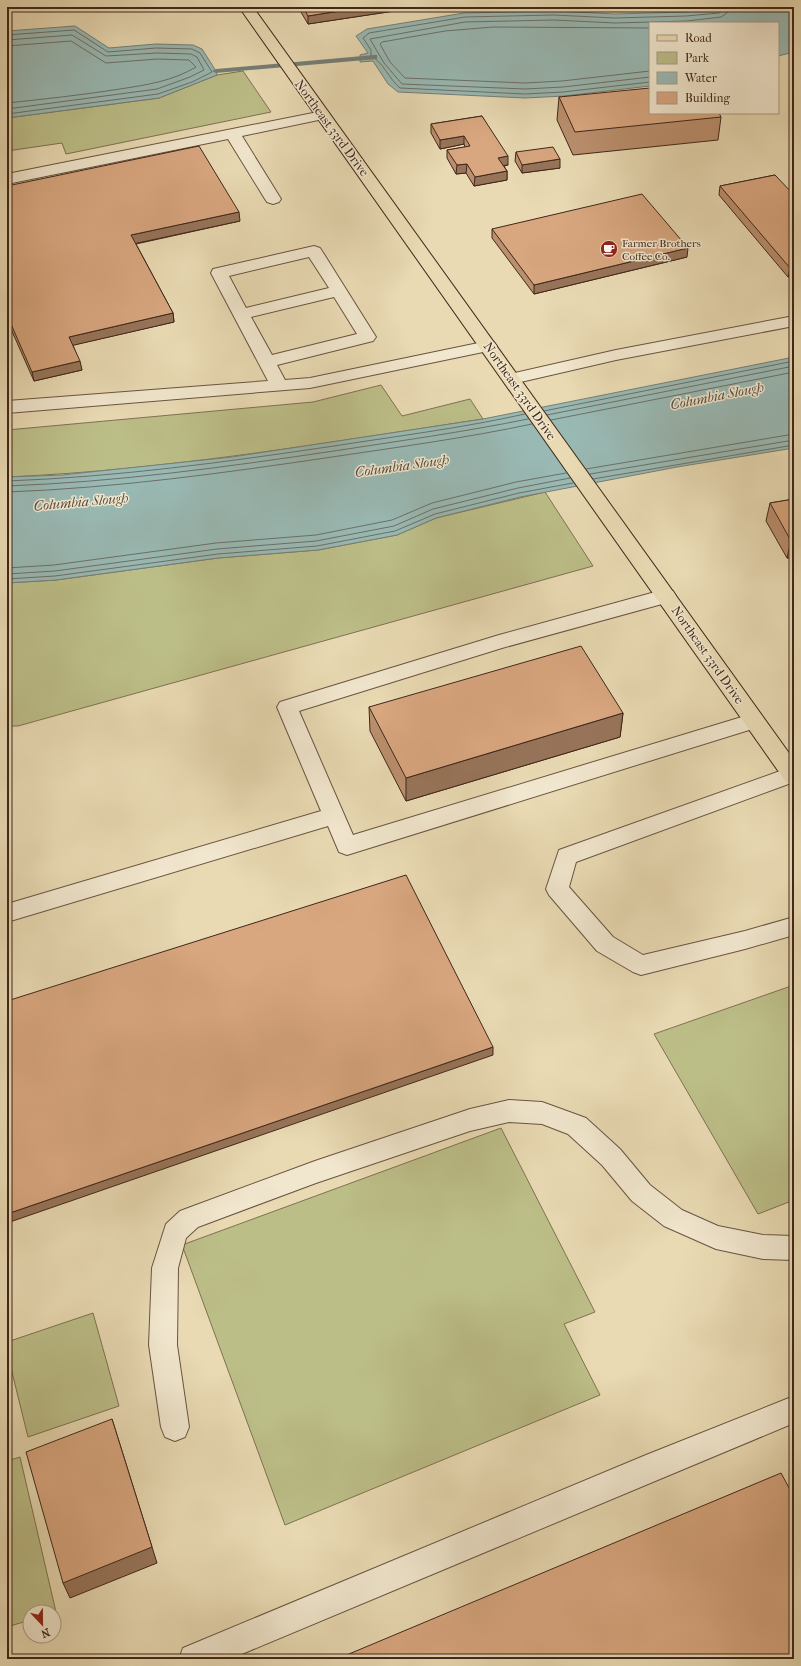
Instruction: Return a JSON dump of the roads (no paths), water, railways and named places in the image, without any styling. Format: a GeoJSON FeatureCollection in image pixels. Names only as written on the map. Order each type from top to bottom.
{"type":"FeatureCollection","features":[{"type":"Feature","properties":{"kind":"main road","name":"Northeast 33rd Drive"},"geometry":{"type":"LineString","coordinates":[[246,7],[793,775]]}},
{"type":"Feature","properties":{"kind":"lane"},"geometry":{"type":"LineString","coordinates":[[7,178],[323,115]]}},
{"type":"Feature","properties":{"kind":"lane"},"geometry":{"type":"LineString","coordinates":[[233,134],[273,199]]}},
{"type":"Feature","properties":{"kind":"lane"},"geometry":{"type":"LineString","coordinates":[[267,362],[367,337],[314,251],[219,273],[279,385]]}},
{"type":"Feature","properties":{"kind":"lane"},"geometry":{"type":"LineString","coordinates":[[241,314],[338,291]]}},
{"type":"Feature","properties":{"kind":"lane"},"geometry":{"type":"LineString","coordinates":[[516,385],[616,355],[794,321]]}},
{"type":"Feature","properties":{"kind":"lane"},"geometry":{"type":"LineString","coordinates":[[7,408],[310,383],[488,346]]}},
{"type":"Feature","properties":{"kind":"lane"},"geometry":{"type":"LineString","coordinates":[[666,596],[499,642],[287,707],[347,846],[755,721]]}},
{"type":"Feature","properties":{"kind":"lane"},"geometry":{"type":"LineString","coordinates":[[793,775],[567,856],[557,889],[605,944],[641,965],[745,940],[794,926]]}},
{"type":"Feature","properties":{"kind":"lane"},"geometry":{"type":"LineString","coordinates":[[7,913],[334,816]]}},
{"type":"Feature","properties":{"kind":"lane"},"geometry":{"type":"LineString","coordinates":[[175,1428],[163,1345],[165,1268],[175,1232],[189,1219],[315,1172],[470,1120],[509,1111],[542,1113],[577,1126],[611,1157],[641,1193],[673,1218],[716,1237],[763,1247],[794,1248]]}},
{"type":"Feature","properties":{"kind":"lane"},"geometry":{"type":"LineString","coordinates":[[194,1659],[763,1420],[794,1409]]}},
{"type":"Feature","properties":{"kind":"water"},"geometry":{"type":"Polygon","coordinates":[[[740,7],[794,7],[794,52],[779,56],[779,22],[649,22],[649,86],[564,96],[525,98],[398,92],[388,84],[373,61],[360,62],[360,55],[368,53],[356,36],[367,29],[464,13],[554,11],[615,14],[686,12],[740,7]]]}},
{"type":"Feature","properties":{"kind":"water"},"geometry":{"type":"Polygon","coordinates":[[[75,26],[109,48],[156,44],[193,45],[202,49],[217,75],[159,98],[7,118],[7,31],[75,26]]]}},
{"type":"Feature","properties":{"kind":"water","name":"Columbia Slough"},"geometry":{"type":"Polygon","coordinates":[[[794,357],[794,448],[677,467],[520,497],[436,518],[397,535],[318,550],[218,558],[56,580],[7,583],[7,477],[62,475],[232,457],[483,419],[794,357]]]}},
{"type":"Feature","properties":{"kind":"waterway"},"geometry":{"type":"LineString","coordinates":[[216,71],[374,57]]}},
{"type":"Feature","properties":{"kind":"place","name":"Farmer Brothers Coffee Co."},"geometry":{"type":"Point","coordinates":[609,249]}}]}
